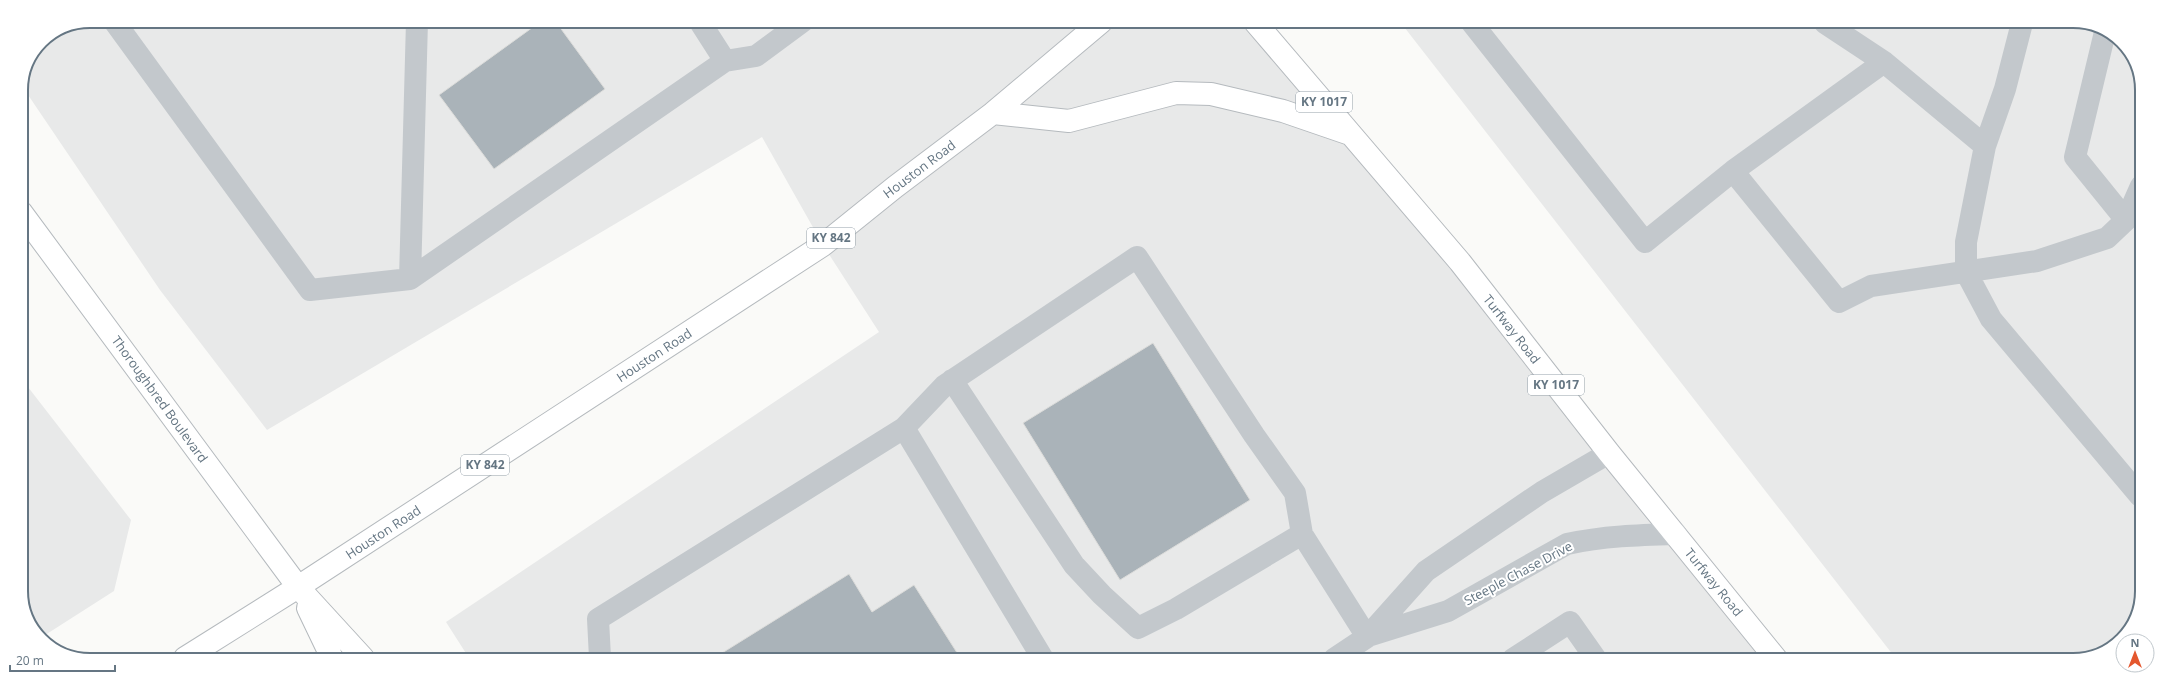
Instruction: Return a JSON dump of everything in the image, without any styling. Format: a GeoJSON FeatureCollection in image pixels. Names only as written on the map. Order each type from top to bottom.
{"type":"FeatureCollection","features":[{"type":"Feature","properties":{"kind":"main road","name":"Houston Road"},"geometry":{"type":"LineString","coordinates":[[193,653],[298,587],[823,245],[895,186],[993,113],[1094,28]]}},
{"type":"Feature","properties":{"kind":"main road","name":"Turfway Road"},"geometry":{"type":"LineString","coordinates":[[1260,28],[1460,262],[1609,453],[1771,653]]}},
{"type":"Feature","properties":{"kind":"main road"},"geometry":{"type":"LineString","coordinates":[[993,113],[1068,121],[1176,93],[1211,94],[1283,111],[1350,134]]}},
{"type":"Feature","properties":{"kind":"main road","name":"Thoroughbred Boulevard"},"geometry":{"type":"LineString","coordinates":[[28,221],[298,587]]}},
{"type":"Feature","properties":{"kind":"main road"},"geometry":{"type":"LineString","coordinates":[[298,587],[330,653]]}},
{"type":"Feature","properties":{"kind":"main road"},"geometry":{"type":"LineString","coordinates":[[298,587],[358,653]]}},
{"type":"Feature","properties":{"kind":"street"},"geometry":{"type":"LineString","coordinates":[[119,28],[310,290],[410,279],[725,61],[756,56],[794,28]]}},
{"type":"Feature","properties":{"kind":"street"},"geometry":{"type":"LineString","coordinates":[[410,279],[417,28]]}},
{"type":"Feature","properties":{"kind":"street"},"geometry":{"type":"LineString","coordinates":[[704,28],[725,61]]}},
{"type":"Feature","properties":{"kind":"street"},"geometry":{"type":"LineString","coordinates":[[1476,28],[1645,242],[1733,171],[1884,62]]}},
{"type":"Feature","properties":{"kind":"street"},"geometry":{"type":"LineString","coordinates":[[1833,28],[1884,62],[1985,146]]}},
{"type":"Feature","properties":{"kind":"street"},"geometry":{"type":"LineString","coordinates":[[2021,28],[2005,89],[1985,146],[1966,242],[1966,272],[1991,319],[2135,490]]}},
{"type":"Feature","properties":{"kind":"street"},"geometry":{"type":"LineString","coordinates":[[2104,36],[2075,157],[2126,220]]}},
{"type":"Feature","properties":{"kind":"street"},"geometry":{"type":"LineString","coordinates":[[1733,171],[1839,302],[1871,286],[2037,261],[2107,238],[2126,220],[2135,200]]}},
{"type":"Feature","properties":{"kind":"street"},"geometry":{"type":"LineString","coordinates":[[600,653],[598,619],[904,428],[944,386],[952,380],[1137,257],[1254,435],[1295,493],[1302,534],[1362,647]]}},
{"type":"Feature","properties":{"kind":"street"},"geometry":{"type":"LineString","coordinates":[[952,380],[1074,564],[1102,595],[1138,628],[1176,609],[1302,534]]}},
{"type":"Feature","properties":{"kind":"street"},"geometry":{"type":"LineString","coordinates":[[904,428],[1039,653]]}},
{"type":"Feature","properties":{"kind":"street","name":"Steeple Chase Drive"},"geometry":{"type":"LineString","coordinates":[[1362,647],[1426,572],[1542,492],[1609,453]]}},
{"type":"Feature","properties":{"kind":"street","name":"Steeple Chase Drive"},"geometry":{"type":"LineString","coordinates":[[1348,653],[1448,610],[1567,544],[1590,539],[1631,535],[1676,534]]}},
{"type":"Feature","properties":{"kind":"street"},"geometry":{"type":"LineString","coordinates":[[1522,653],[1570,622],[1592,653]]}},
{"type":"Feature","properties":{"kind":"shaded area"},"geometry":{"type":"Polygon","coordinates":[[[1260,28],[1771,653],[466,653],[446,622],[879,332],[823,245],[762,137],[267,430],[160,290],[28,95],[29,78],[33,67],[46,46],[67,33],[78,29],[1260,28]]]}},
{"type":"Feature","properties":{"kind":"shaded area"},"geometry":{"type":"Polygon","coordinates":[[[1405,28],[2072,28],[2089,30],[2104,36],[2111,41],[2119,49],[2130,67],[2135,86],[2135,590],[2133,607],[2130,614],[2119,632],[2115,633],[2115,636],[2111,640],[2093,650],[2072,653],[1892,653],[1405,28]]]}},
{"type":"Feature","properties":{"kind":"shaded area"},"geometry":{"type":"Polygon","coordinates":[[[28,387],[131,520],[114,591],[46,635],[31,611],[28,595],[28,387]]]}},
{"type":"Feature","properties":{"kind":"building"},"geometry":{"type":"Polygon","coordinates":[[[532,28],[560,28],[605,89],[494,169],[439,95],[532,28]]]}},
{"type":"Feature","properties":{"kind":"building"},"geometry":{"type":"Polygon","coordinates":[[[1153,343],[1250,500],[1120,580],[1023,423],[1153,343]]]}},
{"type":"Feature","properties":{"kind":"building"},"geometry":{"type":"Polygon","coordinates":[[[849,574],[872,612],[914,585],[957,653],[722,653],[849,574]]]}}]}
